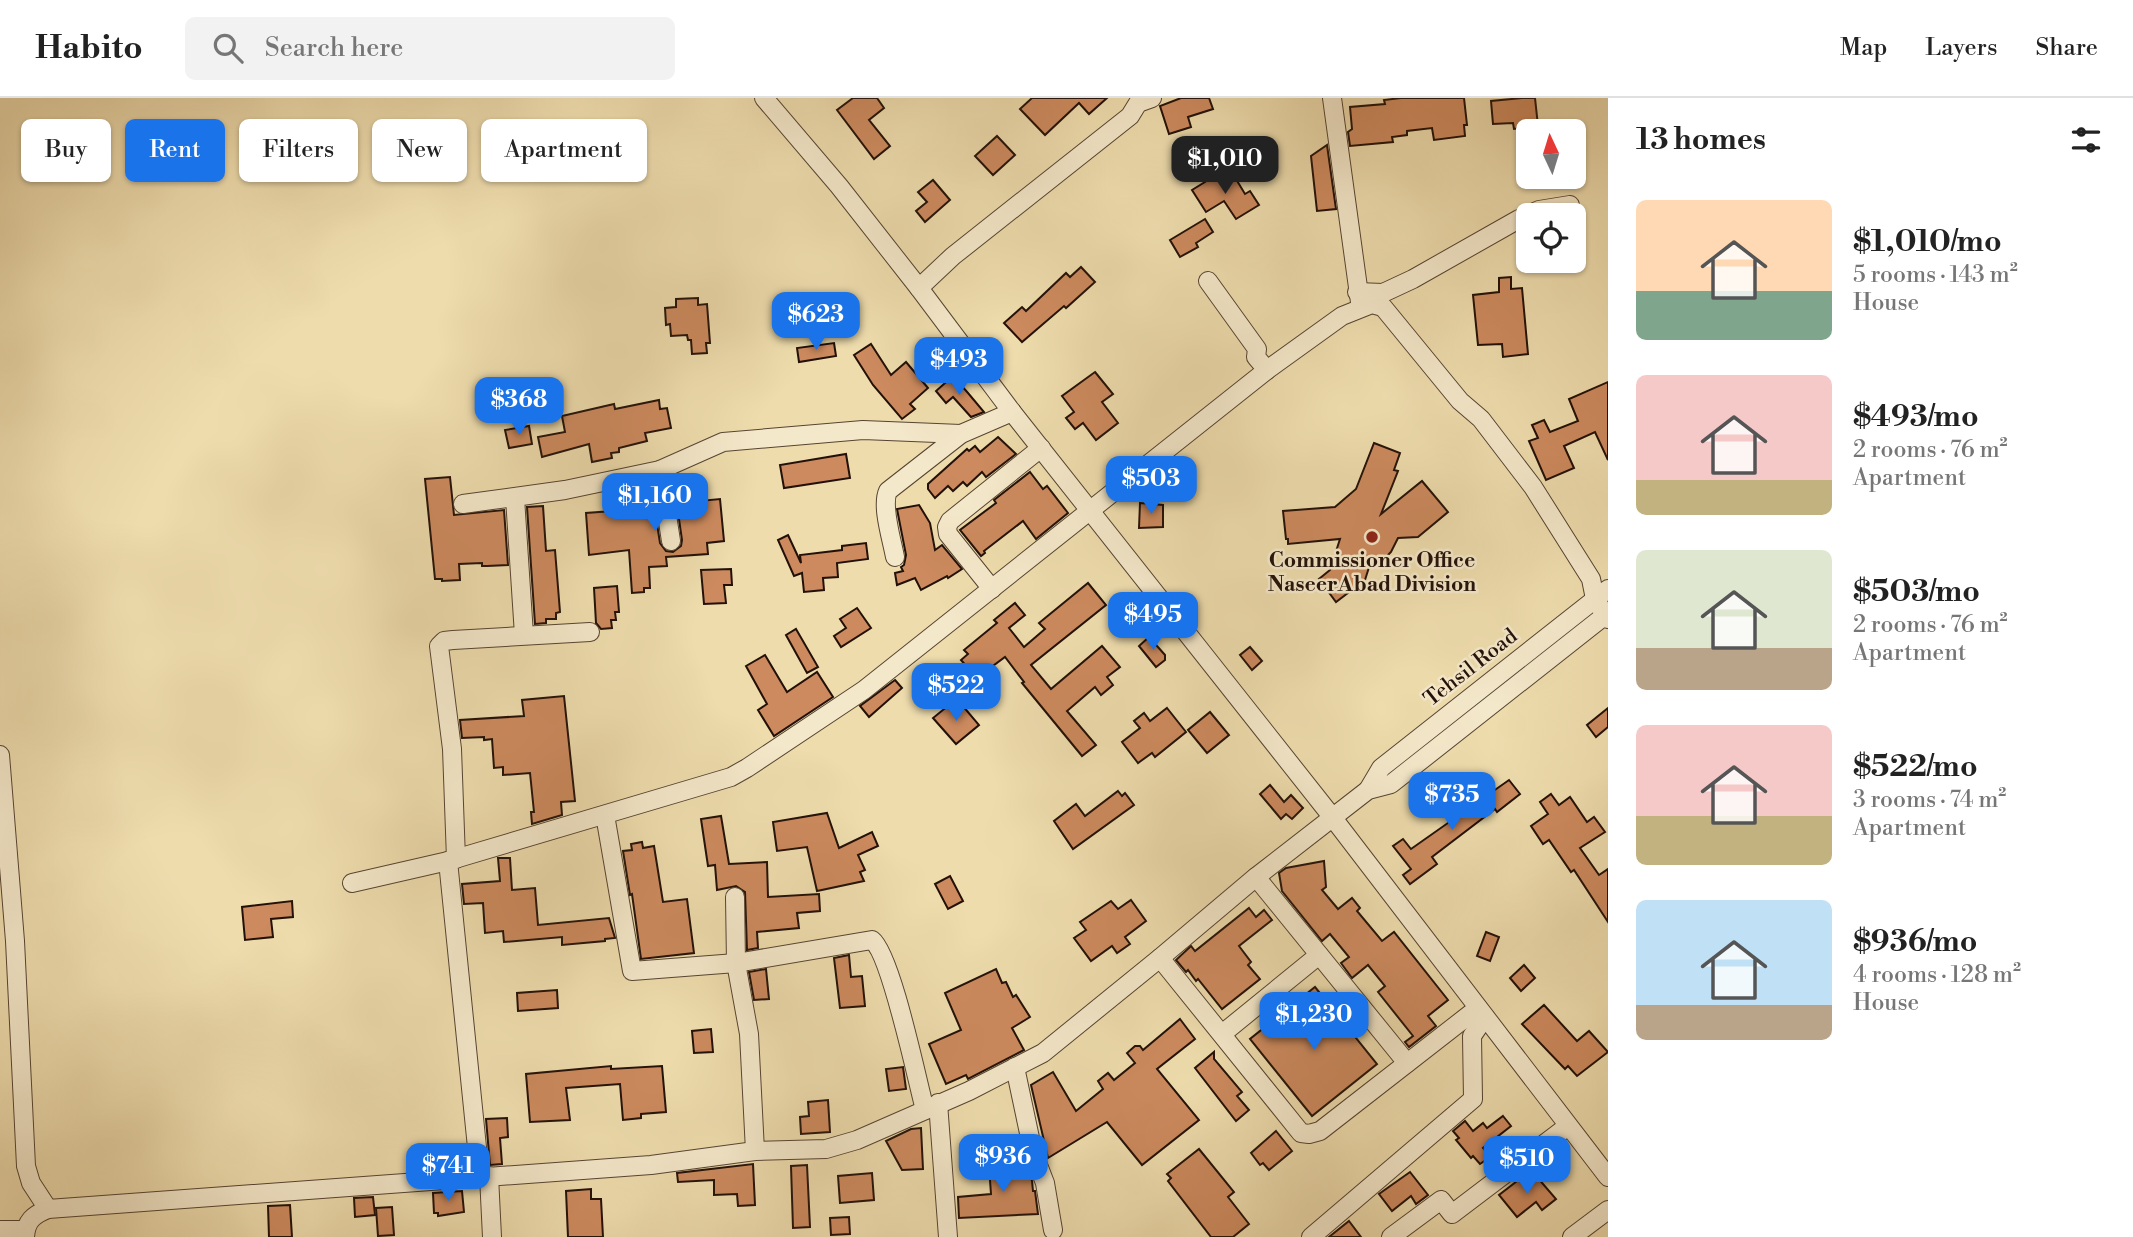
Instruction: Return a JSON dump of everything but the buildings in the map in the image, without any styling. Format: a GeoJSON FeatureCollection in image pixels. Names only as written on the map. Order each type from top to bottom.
{"type":"FeatureCollection","features":[{"type":"Feature","properties":{"kind":"street"},"geometry":{"type":"LineString","coordinates":[[764,98],[839,186],[1012,412],[1333,818],[1568,1126],[1607,1172]]}},
{"type":"Feature","properties":{"kind":"street"},"geometry":{"type":"LineString","coordinates":[[1332,98],[1359,299]]}},
{"type":"Feature","properties":{"kind":"street"},"geometry":{"type":"LineString","coordinates":[[919,288],[953,256],[1130,116],[1142,100]]}},
{"type":"Feature","properties":{"kind":"street"},"geometry":{"type":"LineString","coordinates":[[352,883],[452,860],[731,777],[747,768],[864,690],[1267,370],[1342,316],[1359,299],[1383,293],[1413,279],[1516,221]]}},
{"type":"Feature","properties":{"kind":"street"},"geometry":{"type":"LineString","coordinates":[[1208,281],[1257,349],[1256,357],[1267,370]]}},
{"type":"Feature","properties":{"kind":"street"},"geometry":{"type":"LineString","coordinates":[[0,1230],[25,1234],[29,1221],[48,1209],[651,1165],[755,1151],[826,1149],[857,1140],[969,1091],[1043,1052],[1256,877],[1368,790],[1391,783],[1607,616],[1602,594],[1533,487],[1481,419],[1460,401],[1383,307],[1359,299]]}},
{"type":"Feature","properties":{"kind":"street"},"geometry":{"type":"LineString","coordinates":[[895,557],[886,506],[888,491],[961,434],[1012,412]]}},
{"type":"Feature","properties":{"kind":"street"},"geometry":{"type":"LineString","coordinates":[[463,504],[515,498],[660,470],[723,442],[863,430],[961,434]]}},
{"type":"Feature","properties":{"kind":"street"},"geometry":{"type":"LineString","coordinates":[[992,589],[948,534],[947,527],[950,521],[1041,449]]}},
{"type":"Feature","properties":{"kind":"street"},"geometry":{"type":"LineString","coordinates":[[660,470],[671,541]]}},
{"type":"Feature","properties":{"kind":"street"},"geometry":{"type":"LineString","coordinates":[[515,498],[524,635]]}},
{"type":"Feature","properties":{"kind":"street","name":"Tehsil Road"},"geometry":{"type":"LineString","coordinates":[[1368,790],[1381,768],[1602,594]]}},
{"type":"Feature","properties":{"kind":"street"},"geometry":{"type":"LineString","coordinates":[[492,1237],[452,860],[452,749],[439,646],[444,641],[590,632]]}},
{"type":"Feature","properties":{"kind":"street"},"geometry":{"type":"LineString","coordinates":[[0,755],[6,893],[26,1166],[31,1183],[48,1209]]}},
{"type":"Feature","properties":{"kind":"street"},"geometry":{"type":"LineString","coordinates":[[604,815],[632,971],[736,963],[872,940],[878,945],[932,1107],[948,1237]]}},
{"type":"Feature","properties":{"kind":"street"},"geometry":{"type":"LineString","coordinates":[[1256,877],[1407,1063]]}},
{"type":"Feature","properties":{"kind":"street"},"geometry":{"type":"LineString","coordinates":[[735,897],[736,963],[749,1034],[755,1151]]}},
{"type":"Feature","properties":{"kind":"street"},"geometry":{"type":"LineString","coordinates":[[1222,1034],[1319,955]]}},
{"type":"Feature","properties":{"kind":"street"},"geometry":{"type":"LineString","coordinates":[[1160,958],[1301,1133],[1320,1131],[1407,1063],[1481,1013]]}},
{"type":"Feature","properties":{"kind":"street"},"geometry":{"type":"LineString","coordinates":[[1311,1237],[1473,1099],[1472,1036],[1481,1013]]}},
{"type":"Feature","properties":{"kind":"street"},"geometry":{"type":"LineString","coordinates":[[1015,1067],[1032,1152],[1045,1183],[1053,1230]]}},
{"type":"Feature","properties":{"kind":"street"},"geometry":{"type":"LineString","coordinates":[[1396,1236],[1441,1200],[1452,1214],[1568,1126]]}},
{"type":"Feature","properties":{"kind":"street"},"geometry":{"type":"LineString","coordinates":[[1572,1237],[1608,1210]]}},
{"type":"Feature","properties":{"kind":"place","name":"Commissioner Office NaseerAbad Division"},"geometry":{"type":"Point","coordinates":[1372,537]}}]}
